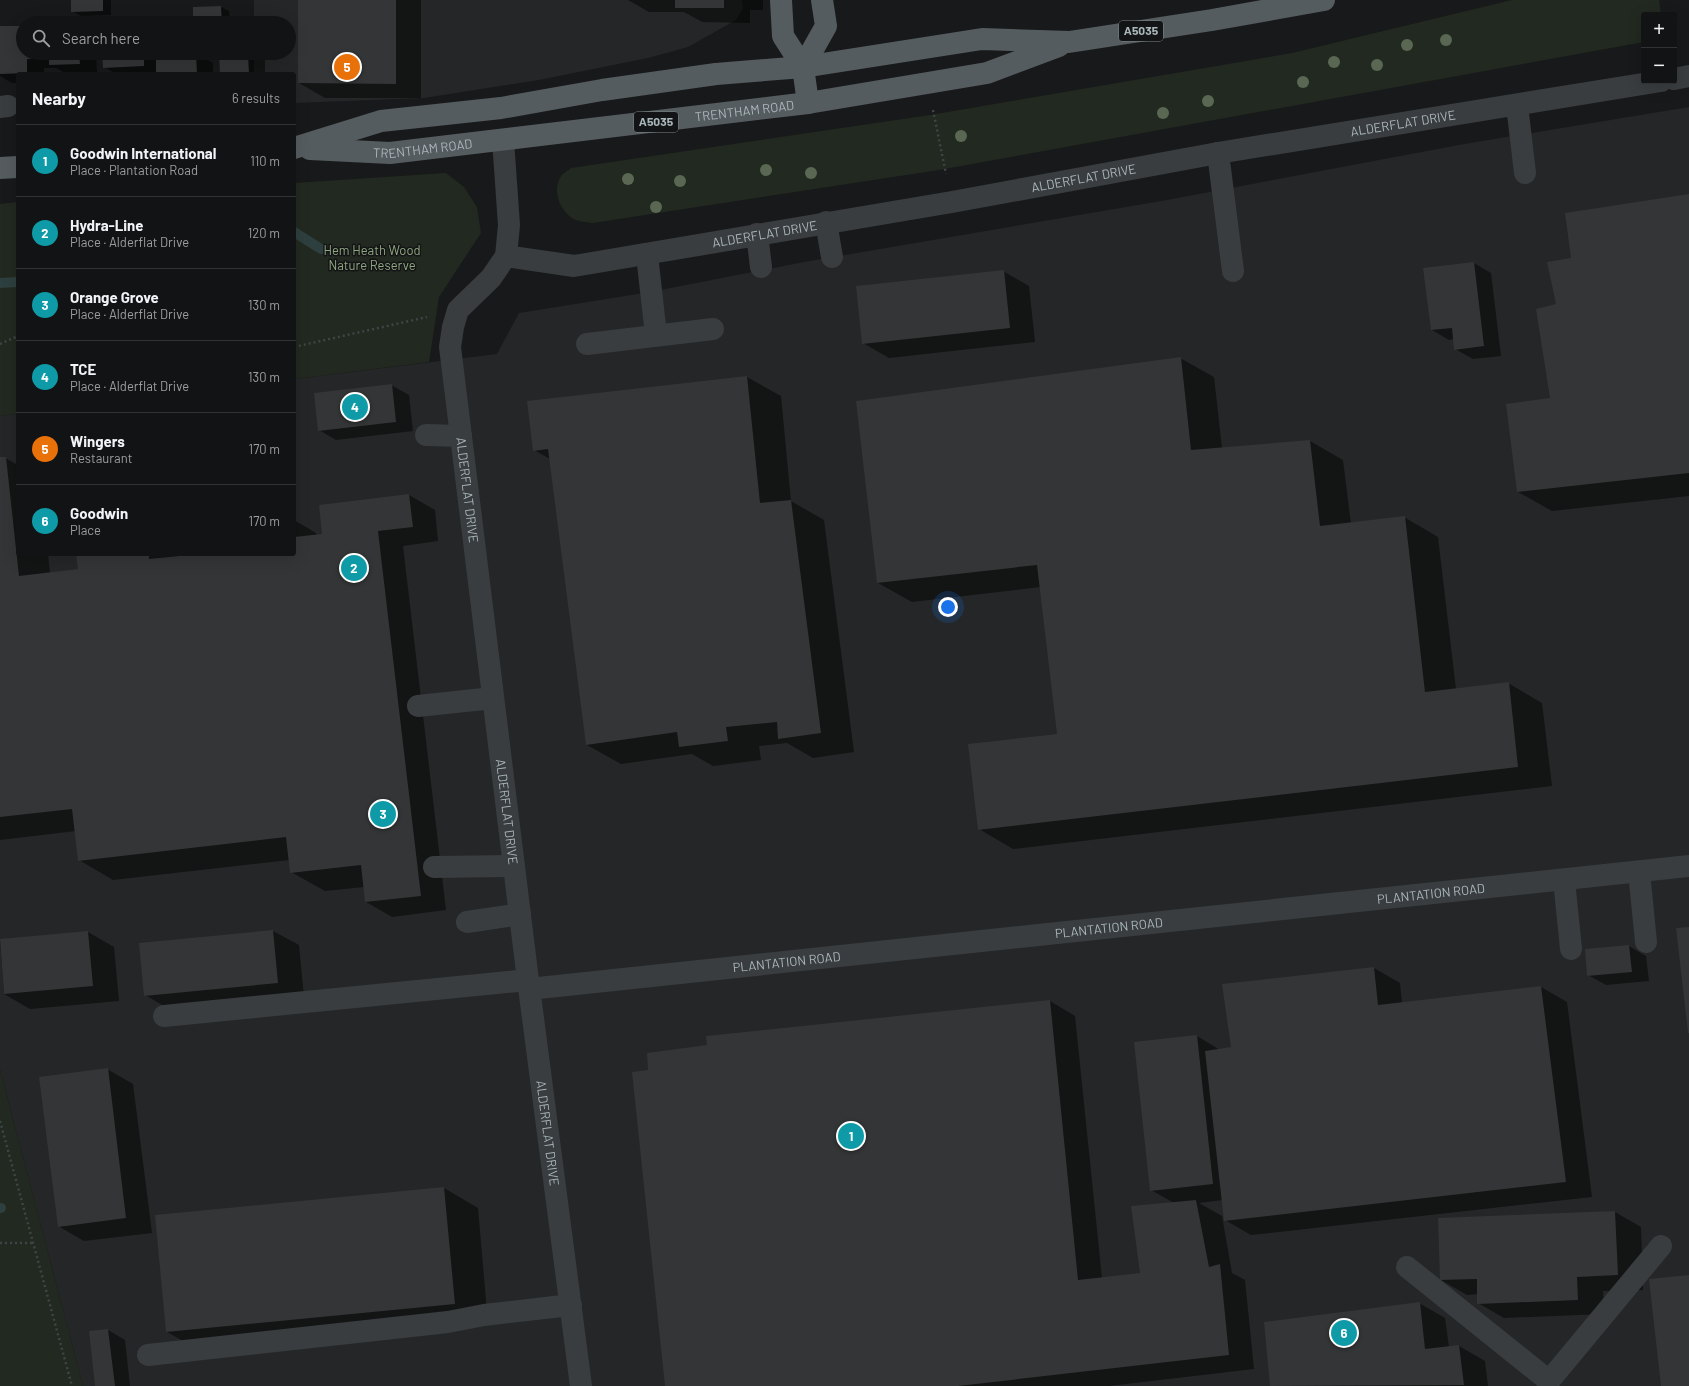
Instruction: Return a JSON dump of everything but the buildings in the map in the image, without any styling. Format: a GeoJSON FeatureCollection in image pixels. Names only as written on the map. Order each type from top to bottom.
{"type":"FeatureCollection","features":[{"type":"Feature","properties":{"kind":"main road"},"geometry":{"type":"LineString","coordinates":[[781,0],[783,36],[803,68],[808,103]]}},
{"type":"Feature","properties":{"kind":"main road"},"geometry":{"type":"LineString","coordinates":[[803,68],[826,26],[822,0]]}},
{"type":"Feature","properties":{"kind":"main road","name":"TRENTHAM ROAD"},"geometry":{"type":"LineString","coordinates":[[296,147],[381,121],[501,108],[602,90],[716,74],[803,68],[982,39],[1070,42],[1324,0]]}},
{"type":"Feature","properties":{"kind":"main road","name":"TRENTHAM ROAD"},"geometry":{"type":"LineString","coordinates":[[296,148],[390,153],[808,103],[987,73],[1070,42]]}},
{"type":"Feature","properties":{"kind":"main road"},"geometry":{"type":"LineString","coordinates":[[0,168],[16,167]]}},
{"type":"Feature","properties":{"kind":"street"},"geometry":{"type":"LineString","coordinates":[[1677,78],[1689,76]]}},
{"type":"Feature","properties":{"kind":"street","name":"ALDERFLAT DRIVE"},"geometry":{"type":"LineString","coordinates":[[506,256],[574,266],[647,255],[826,222],[952,202],[1218,153],[1643,84]]}},
{"type":"Feature","properties":{"kind":"street"},"geometry":{"type":"LineString","coordinates":[[1517,105],[1525,173]]}},
{"type":"Feature","properties":{"kind":"street","name":"ALDERFLAT DRIVE"},"geometry":{"type":"LineString","coordinates":[[504,140],[509,225],[506,256],[491,278],[458,310],[452,327],[450,347],[520,914],[581,1386]]}},
{"type":"Feature","properties":{"kind":"street"},"geometry":{"type":"LineString","coordinates":[[1218,153],[1233,271]]}},
{"type":"Feature","properties":{"kind":"street"},"geometry":{"type":"LineString","coordinates":[[826,222],[832,257]]}},
{"type":"Feature","properties":{"kind":"street"},"geometry":{"type":"LineString","coordinates":[[757,234],[761,267]]}},
{"type":"Feature","properties":{"kind":"street"},"geometry":{"type":"LineString","coordinates":[[647,255],[656,336]]}},
{"type":"Feature","properties":{"kind":"street"},"geometry":{"type":"LineString","coordinates":[[587,344],[713,329]]}},
{"type":"Feature","properties":{"kind":"street"},"geometry":{"type":"LineString","coordinates":[[426,435],[461,436]]}},
{"type":"Feature","properties":{"kind":"street"},"geometry":{"type":"LineString","coordinates":[[418,706],[493,698]]}},
{"type":"Feature","properties":{"kind":"street"},"geometry":{"type":"LineString","coordinates":[[434,867],[514,866]]}},
{"type":"Feature","properties":{"kind":"street","name":"PLANTATION ROAD"},"geometry":{"type":"LineString","coordinates":[[164,1016],[529,984],[1564,880],[1689,866]]}},
{"type":"Feature","properties":{"kind":"street"},"geometry":{"type":"LineString","coordinates":[[1639,872],[1646,942]]}},
{"type":"Feature","properties":{"kind":"street"},"geometry":{"type":"LineString","coordinates":[[1564,880],[1571,949]]}},
{"type":"Feature","properties":{"kind":"street"},"geometry":{"type":"LineString","coordinates":[[468,922],[520,914]]}},
{"type":"Feature","properties":{"kind":"street"},"geometry":{"type":"LineString","coordinates":[[1407,1267],[1549,1384],[1661,1246]]}},
{"type":"Feature","properties":{"kind":"street"},"geometry":{"type":"LineString","coordinates":[[148,1354],[448,1322],[484,1314],[571,1305]]}},
{"type":"Feature","properties":{"kind":"path"},"geometry":{"type":"LineString","coordinates":[[933,110],[952,202]]}},
{"type":"Feature","properties":{"kind":"path"},"geometry":{"type":"LineString","coordinates":[[296,347],[458,310]]}},
{"type":"Feature","properties":{"kind":"path"},"geometry":{"type":"LineString","coordinates":[[0,344],[16,337]]}},
{"type":"Feature","properties":{"kind":"path"},"geometry":{"type":"LineString","coordinates":[[0,1121],[72,1386]]}},
{"type":"Feature","properties":{"kind":"path"},"geometry":{"type":"LineString","coordinates":[[0,1243],[34,1243]]}},
{"type":"Feature","properties":{"kind":"shaded area"},"geometry":{"type":"Polygon","coordinates":[[[254,0],[742,0],[743,8],[736,20],[688,47],[648,58],[539,80],[424,98],[296,103],[296,72],[254,72],[254,60],[296,60],[296,16],[254,16],[254,0]]]}},
{"type":"Feature","properties":{"kind":"shaded area"},"geometry":{"type":"Polygon","coordinates":[[[1689,107],[1689,1386],[83,1386],[0,1070],[0,416],[16,414],[16,556],[296,556],[296,379],[497,354],[519,313],[650,292],[804,262],[1167,200],[1464,144],[1689,107]]]}},
{"type":"Feature","properties":{"kind":"green space"},"geometry":{"type":"Polygon","coordinates":[[[1512,0],[1659,0],[1661,12],[1641,12],[1641,43],[939,170],[593,223],[579,221],[572,218],[564,210],[558,199],[558,181],[562,175],[571,168],[930,115],[1292,53],[1512,0]]]}},
{"type":"Feature","properties":{"kind":"green space","name":"Hem Heath Wood Nature Reserve"},"geometry":{"type":"Polygon","coordinates":[[[446,173],[464,187],[477,207],[481,233],[439,297],[429,362],[296,379],[296,183],[446,173]]]}},
{"type":"Feature","properties":{"kind":"green space"},"geometry":{"type":"Polygon","coordinates":[[[16,202],[16,414],[0,416],[0,204],[16,202]]]}},
{"type":"Feature","properties":{"kind":"green space"},"geometry":{"type":"Polygon","coordinates":[[[0,1070],[83,1386],[0,1386],[0,1070]]]}},
{"type":"Feature","properties":{"kind":"waterway"},"geometry":{"type":"LineString","coordinates":[[296,233],[321,249]]}},
{"type":"Feature","properties":{"kind":"waterway"},"geometry":{"type":"LineString","coordinates":[[0,283],[16,282]]}},
{"type":"Feature","properties":{"kind":"place","name":"Wingers"},"geometry":{"type":"Point","coordinates":[347,67]}},
{"type":"Feature","properties":{"kind":"place","name":"TCE"},"geometry":{"type":"Point","coordinates":[355,407]}},
{"type":"Feature","properties":{"kind":"place","name":"Hydra-Line"},"geometry":{"type":"Point","coordinates":[354,568]}},
{"type":"Feature","properties":{"kind":"place","name":"Orange Grove"},"geometry":{"type":"Point","coordinates":[383,814]}},
{"type":"Feature","properties":{"kind":"place","name":"Goodwin International"},"geometry":{"type":"Point","coordinates":[851,1136]}},
{"type":"Feature","properties":{"kind":"place","name":"Goodwin"},"geometry":{"type":"Point","coordinates":[1344,1333]}}]}
